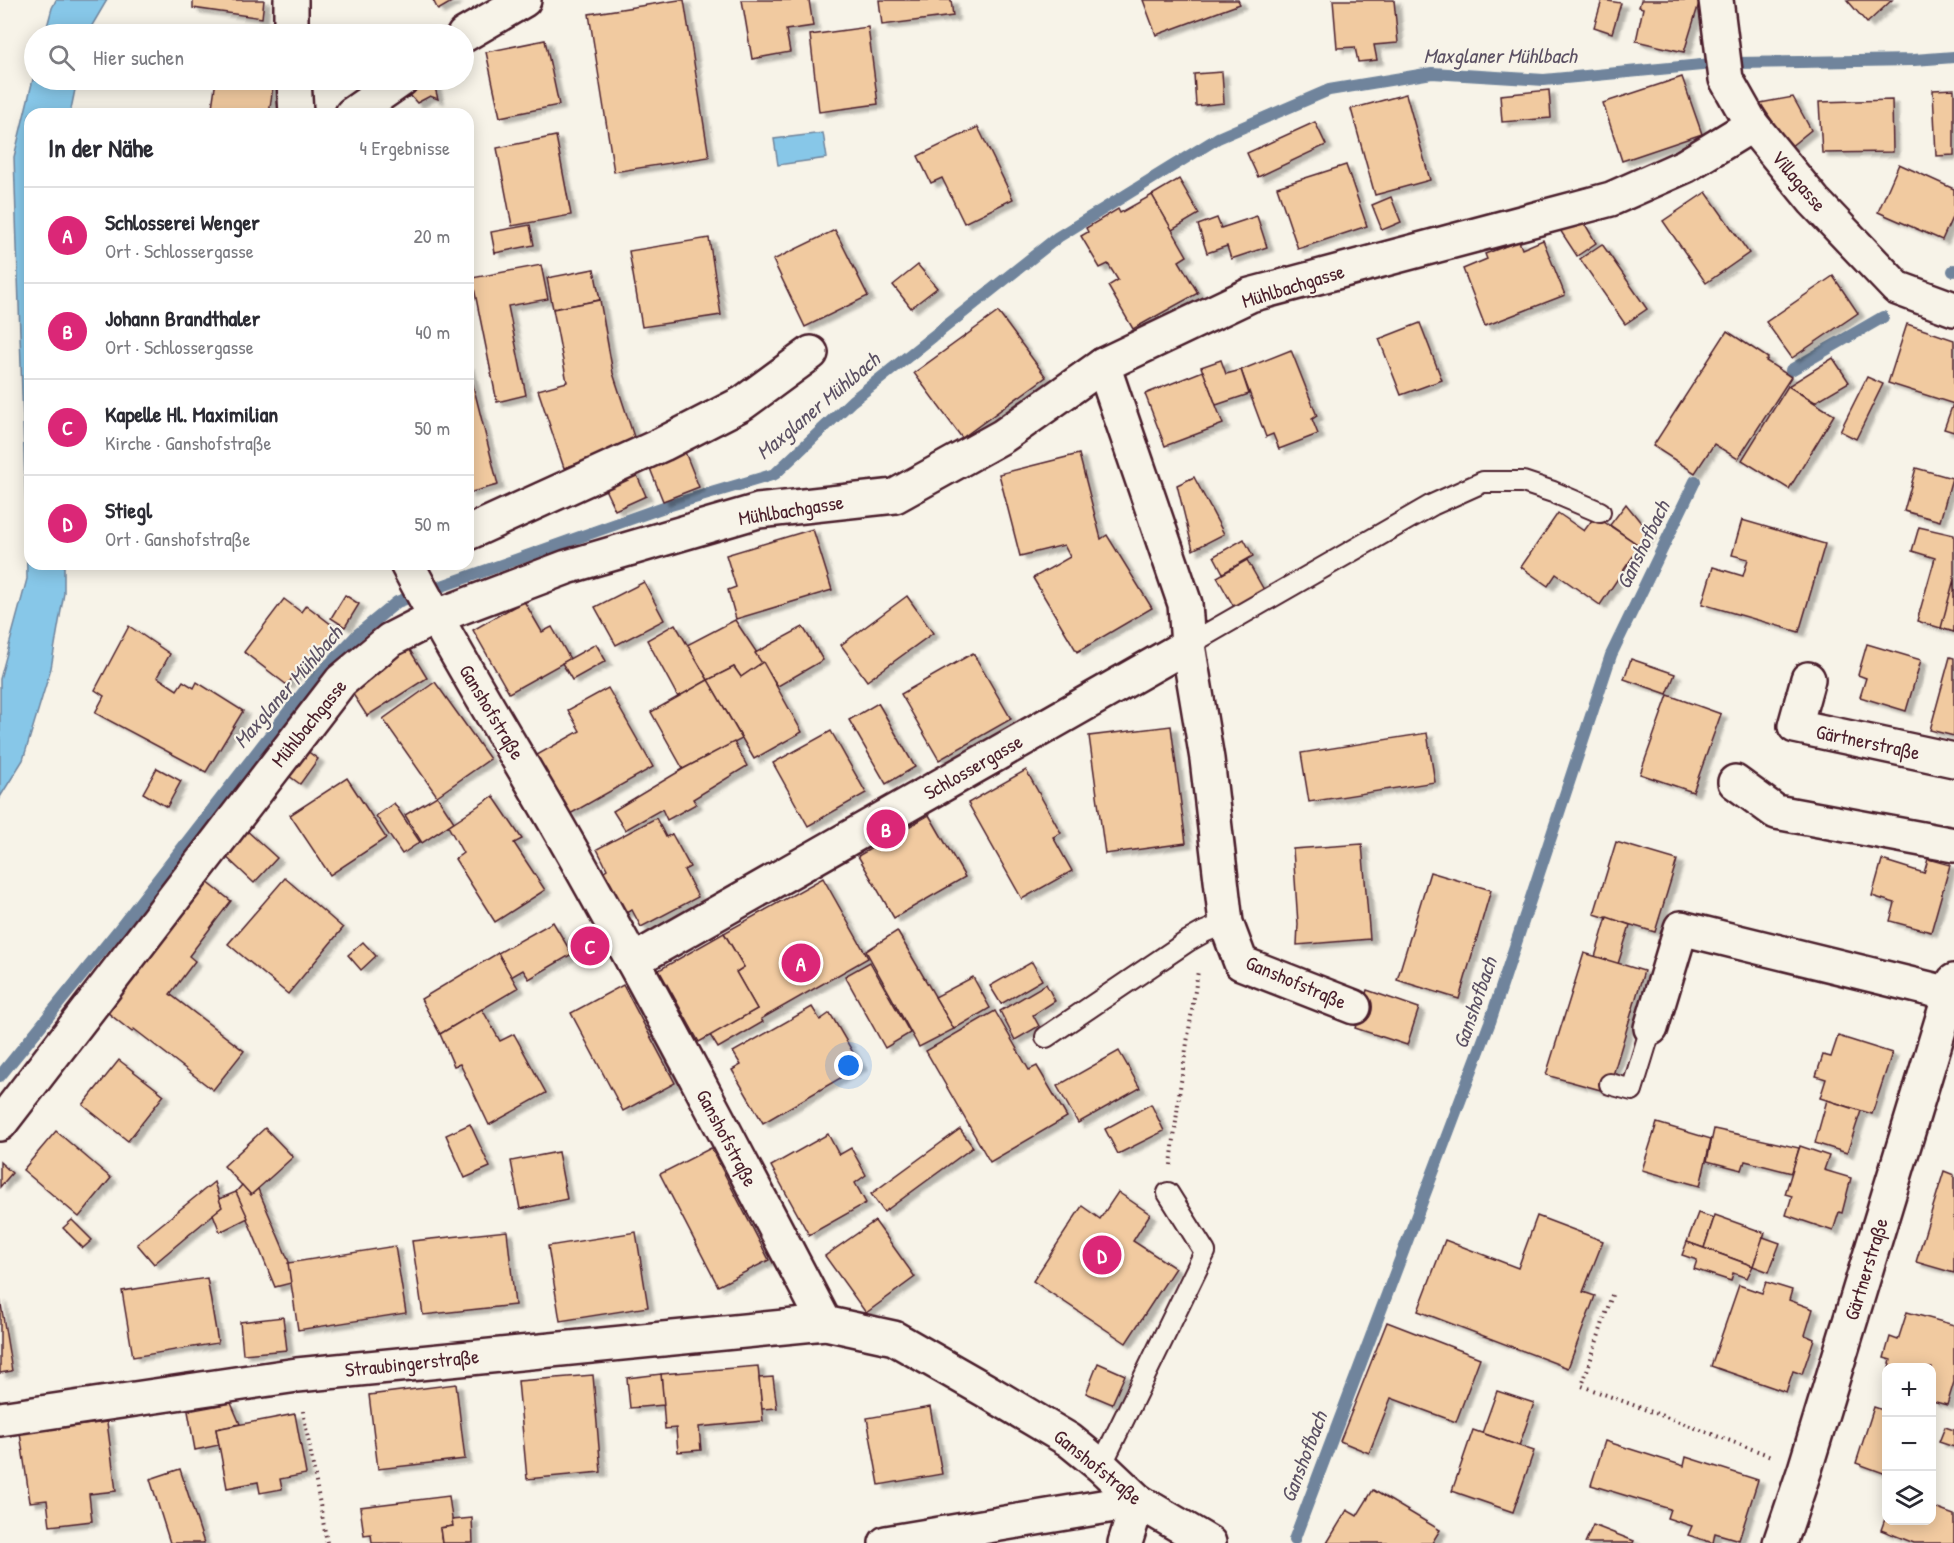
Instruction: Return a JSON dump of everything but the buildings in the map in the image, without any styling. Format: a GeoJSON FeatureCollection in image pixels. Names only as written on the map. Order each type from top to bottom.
{"type":"FeatureCollection","features":[{"type":"Feature","properties":{"kind":"street"},"geometry":{"type":"LineString","coordinates":[[291,0],[291,24]]}},
{"type":"Feature","properties":{"kind":"street"},"geometry":{"type":"LineString","coordinates":[[474,29],[524,0]]}},
{"type":"Feature","properties":{"kind":"street","name":"Villagasse"},"geometry":{"type":"LineString","coordinates":[[1716,0],[1726,79],[1752,125],[1814,201],[1897,288],[1942,305]]}},
{"type":"Feature","properties":{"kind":"street"},"geometry":{"type":"LineString","coordinates":[[295,90],[296,108]]}},
{"type":"Feature","properties":{"kind":"street"},"geometry":{"type":"LineString","coordinates":[[361,108],[387,90]]}},
{"type":"Feature","properties":{"kind":"street","name":"Mühlbachgasse"},"geometry":{"type":"LineString","coordinates":[[0,1124],[341,681],[390,639],[432,611],[567,567],[758,511],[895,496],[1004,436],[1102,365],[1251,295],[1611,199],[1685,166],[1752,125]]}},
{"type":"Feature","properties":{"kind":"street"},"geometry":{"type":"LineString","coordinates":[[474,530],[663,444],[743,403],[811,353]]}},
{"type":"Feature","properties":{"kind":"street"},"geometry":{"type":"LineString","coordinates":[[1102,365],[1185,604],[1188,645],[1206,759],[1215,927]]}},
{"type":"Feature","properties":{"kind":"street","name":"Ganshofstraße"},"geometry":{"type":"LineString","coordinates":[[410,570],[529,774],[633,961],[825,1323],[894,1338],[1069,1440],[1138,1501],[1209,1543]]}},
{"type":"Feature","properties":{"kind":"street","name":"Schlossergasse"},"geometry":{"type":"LineString","coordinates":[[633,961],[1188,645]]}},
{"type":"Feature","properties":{"kind":"street","name":"Gärtnerstraße"},"geometry":{"type":"LineString","coordinates":[[1808,679],[1795,726],[1954,760]]}},
{"type":"Feature","properties":{"kind":"street"},"geometry":{"type":"LineString","coordinates":[[1735,782],[1776,812],[1954,845]]}},
{"type":"Feature","properties":{"kind":"street","name":"Ganshofstraße"},"geometry":{"type":"LineString","coordinates":[[1215,927],[1241,963],[1354,1007]]}},
{"type":"Feature","properties":{"kind":"street","name":"Gärtnerstraße"},"geometry":{"type":"LineString","coordinates":[[1651,1028],[1681,928],[1952,988],[1780,1543]]}},
{"type":"Feature","properties":{"kind":"street","name":"Straubingerstraße"},"geometry":{"type":"LineString","coordinates":[[0,1419],[297,1374],[825,1323]]}},
{"type":"Feature","properties":{"kind":"street"},"geometry":{"type":"LineString","coordinates":[[886,1543],[1138,1501],[1125,1543]]}},
{"type":"Feature","properties":{"kind":"lane"},"geometry":{"type":"LineString","coordinates":[[1188,645],[1432,505],[1483,482],[1523,482],[1599,512]]}},
{"type":"Feature","properties":{"kind":"lane"},"geometry":{"type":"LineString","coordinates":[[1046,1037],[1215,927]]}},
{"type":"Feature","properties":{"kind":"lane"},"geometry":{"type":"LineString","coordinates":[[1610,1084],[1632,1090],[1651,1028]]}},
{"type":"Feature","properties":{"kind":"lane"},"geometry":{"type":"LineString","coordinates":[[1101,1466],[1205,1252],[1168,1193]]}},
{"type":"Feature","properties":{"kind":"path"},"geometry":{"type":"LineString","coordinates":[[1168,1193],[1179,1095],[1215,927]]}},
{"type":"Feature","properties":{"kind":"path"},"geometry":{"type":"LineString","coordinates":[[1612,1295],[1582,1386],[1805,1468]]}},
{"type":"Feature","properties":{"kind":"path"},"geometry":{"type":"LineString","coordinates":[[297,1374],[327,1543]]}},
{"type":"Feature","properties":{"kind":"water"},"geometry":{"type":"Polygon","coordinates":[[[56,0],[107,0],[93,24],[48,24],[56,0]]]}},
{"type":"Feature","properties":{"kind":"water"},"geometry":{"type":"Polygon","coordinates":[[[30,90],[75,90],[71,108],[26,108],[30,90]]]}},
{"type":"Feature","properties":{"kind":"water"},"geometry":{"type":"Polygon","coordinates":[[[24,116],[24,452],[14,157],[24,116]]]}},
{"type":"Feature","properties":{"kind":"water"},"geometry":{"type":"Polygon","coordinates":[[[823,133],[827,158],[778,165],[774,139],[823,133]]]}},
{"type":"Feature","properties":{"kind":"water"},"geometry":{"type":"Polygon","coordinates":[[[27,570],[64,570],[64,593],[51,668],[23,760],[0,797],[0,679],[27,579],[27,570]]]}},
{"type":"Feature","properties":{"kind":"waterway","name":"Maxglaner Mühlbach"},"geometry":{"type":"LineString","coordinates":[[1735,63],[1914,60],[1954,57]]}},
{"type":"Feature","properties":{"kind":"waterway","name":"Maxglaner Mühlbach"},"geometry":{"type":"LineString","coordinates":[[0,1076],[120,928],[306,689],[357,635],[397,602],[664,507],[775,474],[852,401],[1058,237],[1218,138],[1329,90],[1432,73],[1544,80],[1712,64]]}},
{"type":"Feature","properties":{"kind":"waterway","name":"Ganshofbach"},"geometry":{"type":"LineString","coordinates":[[1791,370],[1883,317]]}},
{"type":"Feature","properties":{"kind":"waterway","name":"Ganshofbach"},"geometry":{"type":"LineString","coordinates":[[1294,1540],[1490,1022],[1611,655],[1695,481]]}},
{"type":"Feature","properties":{"kind":"place","name":"Johann Brandthaler"},"geometry":{"type":"Point","coordinates":[886,829]}},
{"type":"Feature","properties":{"kind":"place","name":"Kapelle Hl. Maximilian"},"geometry":{"type":"Point","coordinates":[590,946]}},
{"type":"Feature","properties":{"kind":"place","name":"Schlosserei Wenger"},"geometry":{"type":"Point","coordinates":[801,963]}},
{"type":"Feature","properties":{"kind":"place","name":"Stiegl"},"geometry":{"type":"Point","coordinates":[1102,1255]}}]}
